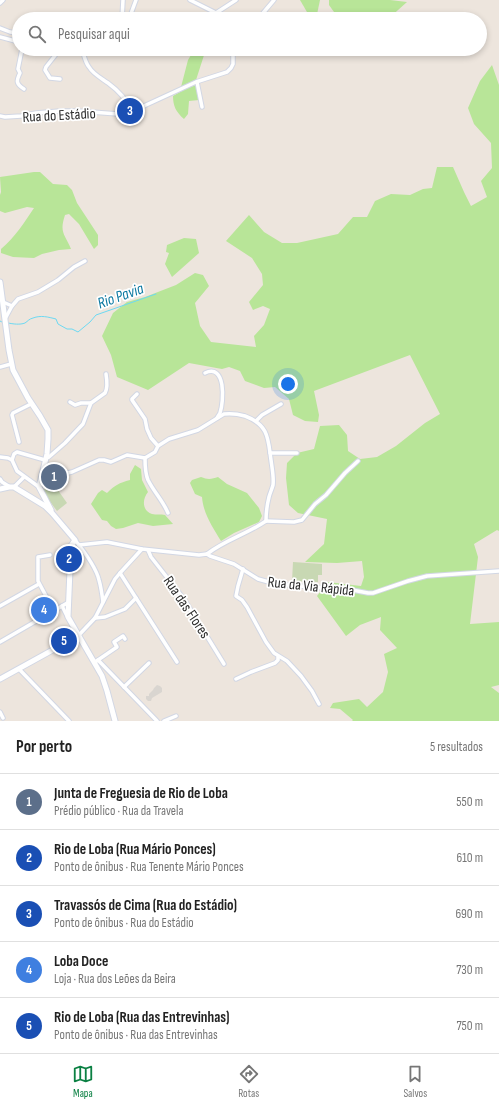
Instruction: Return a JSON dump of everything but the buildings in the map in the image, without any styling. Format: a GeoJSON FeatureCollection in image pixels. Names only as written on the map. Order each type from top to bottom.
{"type":"FeatureCollection","features":[{"type":"Feature","properties":{"kind":"street"},"geometry":{"type":"LineString","coordinates":[[0,3],[3,0]]}},
{"type":"Feature","properties":{"kind":"street"},"geometry":{"type":"LineString","coordinates":[[122,12],[123,0]]}},
{"type":"Feature","properties":{"kind":"street"},"geometry":{"type":"LineString","coordinates":[[132,12],[136,0]]}},
{"type":"Feature","properties":{"kind":"street"},"geometry":{"type":"LineString","coordinates":[[190,0],[214,12]]}},
{"type":"Feature","properties":{"kind":"street"},"geometry":{"type":"LineString","coordinates":[[218,12],[236,0]]}},
{"type":"Feature","properties":{"kind":"street"},"geometry":{"type":"LineString","coordinates":[[264,12],[274,0]]}},
{"type":"Feature","properties":{"kind":"street"},"geometry":{"type":"LineString","coordinates":[[0,28],[12,32]]}},
{"type":"Feature","properties":{"kind":"street"},"geometry":{"type":"LineString","coordinates":[[0,37],[12,40]]}},
{"type":"Feature","properties":{"kind":"street"},"geometry":{"type":"LineString","coordinates":[[21,56],[18,69],[20,73],[17,83],[24,89]]}},
{"type":"Feature","properties":{"kind":"street"},"geometry":{"type":"LineString","coordinates":[[55,56],[45,70],[50,78],[60,79]]}},
{"type":"Feature","properties":{"kind":"street"},"geometry":{"type":"LineString","coordinates":[[84,56],[89,67],[98,76],[117,90],[129,103],[133,112]]}},
{"type":"Feature","properties":{"kind":"street","name":"Rua do Estádio"},"geometry":{"type":"LineString","coordinates":[[0,116],[21,116],[60,111],[126,114],[197,82],[227,72],[233,64],[233,56]]}},
{"type":"Feature","properties":{"kind":"street"},"geometry":{"type":"LineString","coordinates":[[197,82],[202,107]]}},
{"type":"Feature","properties":{"kind":"street"},"geometry":{"type":"LineString","coordinates":[[5,320],[12,306],[18,299],[38,292],[85,261]]}},
{"type":"Feature","properties":{"kind":"street"},"geometry":{"type":"LineString","coordinates":[[0,282],[11,364],[14,374],[48,430],[46,459],[39,487]]}},
{"type":"Feature","properties":{"kind":"street"},"geometry":{"type":"LineString","coordinates":[[2,302],[12,306]]}},
{"type":"Feature","properties":{"kind":"street"},"geometry":{"type":"LineString","coordinates":[[0,367],[11,364]]}},
{"type":"Feature","properties":{"kind":"street"},"geometry":{"type":"LineString","coordinates":[[205,374],[216,372],[220,379],[222,404],[216,419]]}},
{"type":"Feature","properties":{"kind":"street"},"geometry":{"type":"LineString","coordinates":[[46,459],[84,424],[91,403],[106,392],[106,374]]}},
{"type":"Feature","properties":{"kind":"street"},"geometry":{"type":"LineString","coordinates":[[137,394],[132,398],[132,400],[146,419],[146,430],[158,446]]}},
{"type":"Feature","properties":{"kind":"street"},"geometry":{"type":"LineString","coordinates":[[70,402],[75,406],[81,403],[91,403]]}},
{"type":"Feature","properties":{"kind":"street"},"geometry":{"type":"LineString","coordinates":[[19,442],[12,415],[31,404]]}},
{"type":"Feature","properties":{"kind":"street"},"geometry":{"type":"LineString","coordinates":[[256,421],[281,404]]}},
{"type":"Feature","properties":{"kind":"street"},"geometry":{"type":"LineString","coordinates":[[43,469],[63,474],[72,472],[99,460],[111,462],[128,455],[145,458],[155,452],[158,446],[168,439],[198,430],[224,414],[234,413],[256,421],[265,431],[269,442],[273,484],[267,506],[266,521]]}},
{"type":"Feature","properties":{"kind":"street"},"geometry":{"type":"LineString","coordinates":[[46,459],[17,452],[14,454],[12,460],[17,471],[39,487],[46,505],[79,545],[96,572],[104,603]]}},
{"type":"Feature","properties":{"kind":"street"},"geometry":{"type":"LineString","coordinates":[[270,453],[297,453]]}},
{"type":"Feature","properties":{"kind":"street"},"geometry":{"type":"LineString","coordinates":[[0,457],[12,460]]}},
{"type":"Feature","properties":{"kind":"street"},"geometry":{"type":"LineString","coordinates":[[145,458],[148,480],[168,513]]}},
{"type":"Feature","properties":{"kind":"street"},"geometry":{"type":"LineString","coordinates":[[207,554],[232,538],[266,521],[294,522],[302,520],[315,504],[326,495],[344,473],[358,461]]}},
{"type":"Feature","properties":{"kind":"street"},"geometry":{"type":"LineString","coordinates":[[0,489],[12,487],[24,477]]}},
{"type":"Feature","properties":{"kind":"street"},"geometry":{"type":"LineString","coordinates":[[0,478],[2,482],[46,505]]}},
{"type":"Feature","properties":{"kind":"street"},"geometry":{"type":"LineString","coordinates":[[68,617],[71,546],[74,540]]}},
{"type":"Feature","properties":{"kind":"street","name":"Rua da Via Rápida"},"geometry":{"type":"LineString","coordinates":[[79,545],[108,542],[148,550],[207,554],[234,564],[258,580],[276,584],[342,588],[368,592],[373,592],[427,576],[499,571]]}},
{"type":"Feature","properties":{"kind":"street"},"geometry":{"type":"LineString","coordinates":[[0,679],[78,636],[95,618],[115,579],[142,549]]}},
{"type":"Feature","properties":{"kind":"street","name":"Rua das Flores"},"geometry":{"type":"LineString","coordinates":[[148,550],[151,557],[184,599],[224,664]]}},
{"type":"Feature","properties":{"kind":"street"},"geometry":{"type":"LineString","coordinates":[[50,555],[38,557],[38,581],[54,611]]}},
{"type":"Feature","properties":{"kind":"street"},"geometry":{"type":"LineString","coordinates":[[243,569],[236,596],[242,600],[247,607],[266,642],[274,653],[278,657],[287,661],[301,676],[319,704]]}},
{"type":"Feature","properties":{"kind":"street"},"geometry":{"type":"LineString","coordinates":[[120,573],[177,662]]}},
{"type":"Feature","properties":{"kind":"street"},"geometry":{"type":"LineString","coordinates":[[0,606],[39,584]]}},
{"type":"Feature","properties":{"kind":"street"},"geometry":{"type":"LineString","coordinates":[[95,618],[105,617],[125,609],[136,598]]}},
{"type":"Feature","properties":{"kind":"street"},"geometry":{"type":"LineString","coordinates":[[0,642],[69,602]]}},
{"type":"Feature","properties":{"kind":"street"},"geometry":{"type":"LineString","coordinates":[[62,606],[78,636],[97,661],[157,721]]}},
{"type":"Feature","properties":{"kind":"street"},"geometry":{"type":"LineString","coordinates":[[97,661],[117,647],[114,642],[123,636],[125,638]]}},
{"type":"Feature","properties":{"kind":"street"},"geometry":{"type":"LineString","coordinates":[[236,679],[275,663],[278,660],[278,657]]}},
{"type":"Feature","properties":{"kind":"street"},"geometry":{"type":"LineString","coordinates":[[97,661],[115,721]]}},
{"type":"Feature","properties":{"kind":"street"},"geometry":{"type":"LineString","coordinates":[[124,687],[149,663]]}},
{"type":"Feature","properties":{"kind":"street"},"geometry":{"type":"LineString","coordinates":[[19,669],[69,721]]}},
{"type":"Feature","properties":{"kind":"street"},"geometry":{"type":"LineString","coordinates":[[0,712],[3,718]]}},
{"type":"Feature","properties":{"kind":"street"},"geometry":{"type":"LineString","coordinates":[[164,721],[176,716]]}},
{"type":"Feature","properties":{"kind":"green space"},"geometry":{"type":"Polygon","coordinates":[[[300,0],[320,0],[317,12],[307,12],[300,0]]]}},
{"type":"Feature","properties":{"kind":"green space"},"geometry":{"type":"Polygon","coordinates":[[[329,0],[390,0],[407,2],[396,12],[334,12],[329,5],[329,0]]]}},
{"type":"Feature","properties":{"kind":"green space"},"geometry":{"type":"Polygon","coordinates":[[[190,56],[204,56],[196,80],[181,87],[190,56]]]}},
{"type":"Feature","properties":{"kind":"green space"},"geometry":{"type":"Polygon","coordinates":[[[492,65],[499,85],[499,531],[497,530],[474,544],[478,557],[470,624],[499,622],[499,685],[491,687],[499,693],[499,721],[352,721],[353,720],[340,709],[330,708],[333,703],[359,699],[367,707],[383,692],[388,672],[384,654],[397,648],[380,630],[381,617],[360,625],[346,636],[317,596],[328,582],[361,586],[364,577],[362,561],[337,563],[305,562],[324,544],[327,519],[298,513],[289,505],[286,478],[287,463],[297,453],[314,449],[320,426],[339,425],[347,435],[348,451],[360,459],[377,457],[396,446],[425,423],[440,414],[410,355],[314,391],[319,415],[318,422],[305,421],[293,415],[289,399],[275,387],[264,388],[245,381],[240,371],[229,367],[222,369],[189,363],[148,390],[117,377],[111,355],[102,336],[113,313],[127,302],[176,285],[195,273],[203,275],[209,286],[195,303],[200,326],[211,342],[256,347],[254,336],[264,325],[270,309],[263,306],[253,310],[249,302],[263,285],[262,274],[252,258],[226,241],[249,215],[264,232],[282,243],[297,243],[338,234],[353,217],[367,217],[375,201],[391,194],[410,195],[423,189],[432,188],[437,167],[453,167],[471,206],[487,197],[481,181],[492,168],[491,143],[474,124],[468,108],[480,81],[492,65]]]}},
{"type":"Feature","properties":{"kind":"green space"},"geometry":{"type":"Polygon","coordinates":[[[196,85],[199,100],[189,101],[188,114],[184,119],[176,109],[173,96],[196,85]]]}},
{"type":"Feature","properties":{"kind":"green space"},"geometry":{"type":"Polygon","coordinates":[[[40,172],[53,184],[67,185],[72,190],[77,203],[98,235],[98,245],[94,249],[79,224],[69,214],[65,215],[63,230],[71,249],[42,254],[34,258],[13,257],[1,253],[1,249],[15,235],[34,208],[27,207],[5,213],[0,211],[0,177],[40,172]]]}},
{"type":"Feature","properties":{"kind":"green space"},"geometry":{"type":"Polygon","coordinates":[[[184,238],[196,239],[199,253],[172,277],[165,264],[169,253],[166,252],[167,245],[184,238]]]}},
{"type":"Feature","properties":{"kind":"green space"},"geometry":{"type":"Polygon","coordinates":[[[135,465],[141,469],[142,480],[148,492],[144,501],[146,510],[152,514],[165,515],[173,524],[153,526],[138,523],[116,529],[107,521],[102,520],[91,504],[98,493],[102,490],[107,493],[117,485],[130,480],[130,474],[135,465]]]}},
{"type":"Feature","properties":{"kind":"green space"},"geometry":{"type":"Polygon","coordinates":[[[201,477],[210,479],[218,477],[227,484],[247,493],[259,508],[262,516],[259,522],[234,533],[221,541],[206,515],[202,497],[195,494],[190,483],[192,480],[201,477]]]}},
{"type":"Feature","properties":{"kind":"green space"},"geometry":{"type":"Polygon","coordinates":[[[53,483],[67,503],[57,511],[42,491],[53,483]]]}},
{"type":"Feature","properties":{"kind":"green space"},"geometry":{"type":"Polygon","coordinates":[[[293,562],[322,564],[322,575],[318,575],[318,582],[292,581],[293,562]]]}},
{"type":"Feature","properties":{"kind":"shaded area"},"geometry":{"type":"Polygon","coordinates":[[[157,685],[162,688],[162,692],[152,698],[151,701],[148,701],[146,696],[149,696],[157,685]]]}},
{"type":"Feature","properties":{"kind":"waterway","name":"Rio Pavia"},"geometry":{"type":"LineString","coordinates":[[8,323],[21,324],[32,318],[44,317],[56,319],[58,324],[67,329],[72,329],[78,332],[96,315],[156,294]]}},
{"type":"Feature","properties":{"kind":"place","name":"Travassós de Cima (Rua do Estádio)"},"geometry":{"type":"Point","coordinates":[130,111]}},
{"type":"Feature","properties":{"kind":"place","name":"Junta de Freguesia de Rio de Loba"},"geometry":{"type":"Point","coordinates":[54,477]}},
{"type":"Feature","properties":{"kind":"place","name":"Rio de Loba (Rua Mário Ponces)"},"geometry":{"type":"Point","coordinates":[69,559]}},
{"type":"Feature","properties":{"kind":"place","name":"Loba Doce"},"geometry":{"type":"Point","coordinates":[44,610]}},
{"type":"Feature","properties":{"kind":"place","name":"Rio de Loba (Rua das Entrevinhas)"},"geometry":{"type":"Point","coordinates":[64,641]}}]}
